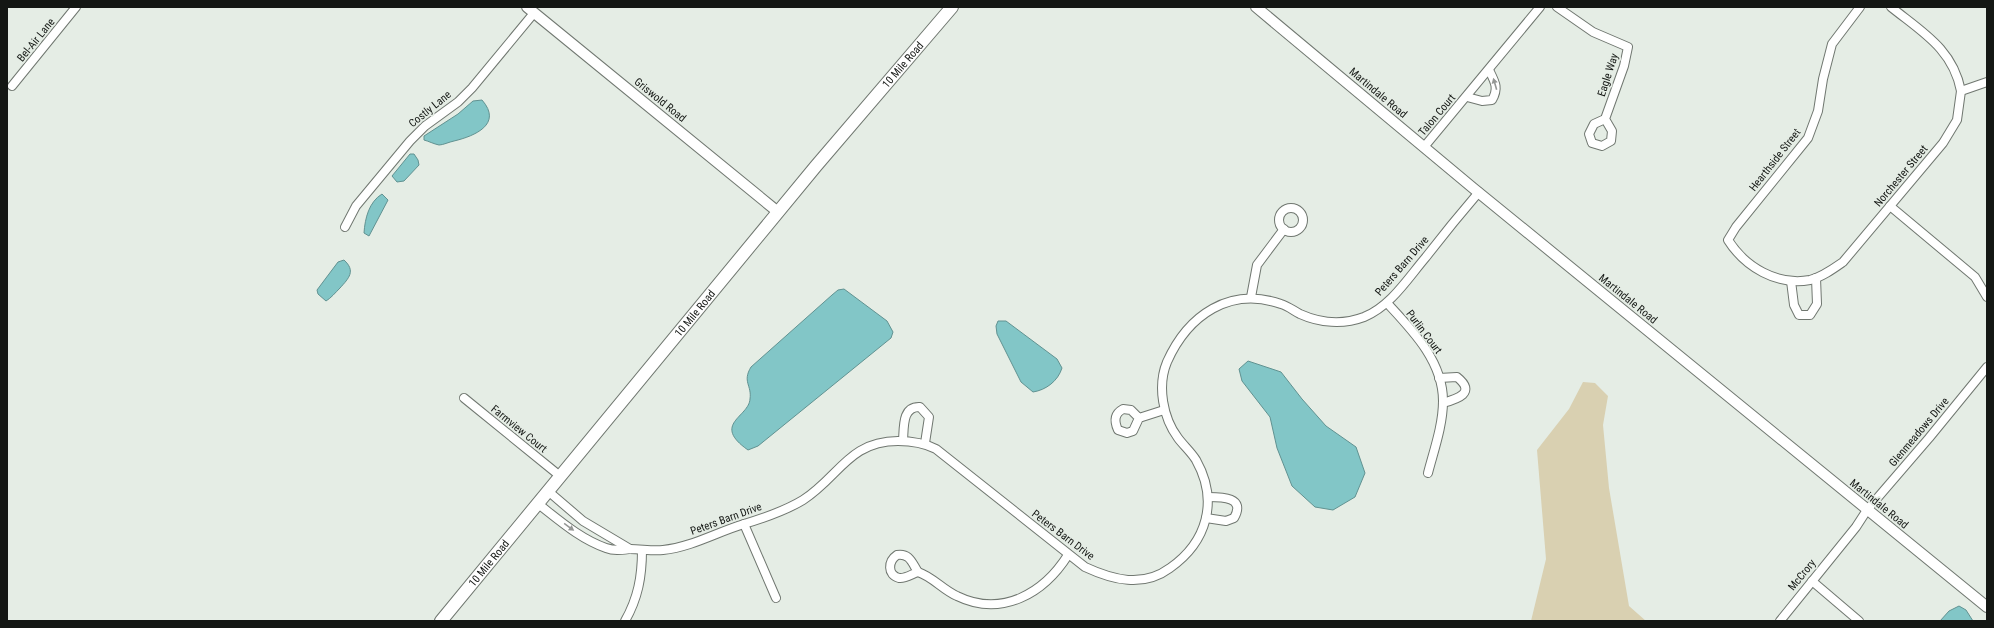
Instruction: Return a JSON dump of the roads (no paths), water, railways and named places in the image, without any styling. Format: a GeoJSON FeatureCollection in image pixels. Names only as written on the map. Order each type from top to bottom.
{"type":"FeatureCollection","features":[{"type":"Feature","properties":{"kind":"main road","name":"10 Mile Road"},"geometry":{"type":"LineString","coordinates":[[441,621],[778,212],[952,7]]}},
{"type":"Feature","properties":{"kind":"street","name":"Bel-Air Lane"},"geometry":{"type":"LineString","coordinates":[[12,86],[76,7]]}},
{"type":"Feature","properties":{"kind":"street","name":"Martindale Road"},"geometry":{"type":"LineString","coordinates":[[1256,7],[1424,147],[1987,607]]}},
{"type":"Feature","properties":{"kind":"street","name":"Talon Court"},"geometry":{"type":"LineString","coordinates":[[1424,147],[1467,97],[1540,7]]}},
{"type":"Feature","properties":{"kind":"street","name":"Eagle Way"},"geometry":{"type":"LineString","coordinates":[[1557,7],[1593,32],[1628,47],[1624,66],[1605,119]]}},
{"type":"Feature","properties":{"kind":"street","name":"Hearthside Street"},"geometry":{"type":"LineString","coordinates":[[1802,280],[1791,281],[1774,278],[1755,268],[1735,251],[1728,240],[1736,227],[1808,138],[1818,111],[1822,79],[1832,44],[1860,7]]}},
{"type":"Feature","properties":{"kind":"street"},"geometry":{"type":"LineString","coordinates":[[1891,7],[1940,47],[1953,65],[1961,91],[1987,82]]}},
{"type":"Feature","properties":{"kind":"street","name":"Griswold Road"},"geometry":{"type":"LineString","coordinates":[[531,10],[778,212]]}},
{"type":"Feature","properties":{"kind":"street","name":"Costly Lane"},"geometry":{"type":"LineString","coordinates":[[345,227],[356,206],[410,141],[425,126],[469,92],[531,10]]}},
{"type":"Feature","properties":{"kind":"street","name":"Talon Court"},"geometry":{"type":"LineString","coordinates":[[1467,97],[1482,101],[1492,100],[1497,92],[1495,81],[1489,70]]}},
{"type":"Feature","properties":{"kind":"street","name":"Norchester Street"},"geometry":{"type":"LineString","coordinates":[[1802,280],[1816,278],[1831,271],[1843,262],[1943,143],[1957,120],[1961,91]]}},
{"type":"Feature","properties":{"kind":"street","name":"Peters Barn Drive"},"geometry":{"type":"LineString","coordinates":[[537,503],[584,538],[606,548],[618,550],[662,550],[689,544],[788,508],[818,489],[847,460],[860,450],[874,444],[903,441],[925,443],[950,458],[1068,555],[1085,567],[1114,579],[1128,581],[1143,580],[1166,571],[1185,557],[1196,543],[1206,518],[1208,497],[1203,476],[1196,460],[1178,438],[1164,410],[1164,374],[1167,362],[1197,319],[1219,305],[1251,297],[1282,304],[1314,319],[1330,322],[1346,321],[1364,317],[1387,303],[1479,192]]}},
{"type":"Feature","properties":{"kind":"street"},"geometry":{"type":"LineString","coordinates":[[1890,206],[1975,277],[1987,296]]}},
{"type":"Feature","properties":{"kind":"street"},"geometry":{"type":"LineString","coordinates":[[1251,297],[1257,265],[1284,229]]}},
{"type":"Feature","properties":{"kind":"street"},"geometry":{"type":"LineString","coordinates":[[1791,281],[1794,305],[1799,315],[1810,315],[1817,304],[1816,278]]}},
{"type":"Feature","properties":{"kind":"street","name":"Purlin Court"},"geometry":{"type":"LineString","coordinates":[[1387,303],[1426,349],[1439,378],[1443,402],[1428,473]]}},
{"type":"Feature","properties":{"kind":"street","name":"Glenmeadows Drive"},"geometry":{"type":"LineString","coordinates":[[1842,543],[1856,527],[1867,510],[1987,367]]}},
{"type":"Feature","properties":{"kind":"street"},"geometry":{"type":"LineString","coordinates":[[1439,378],[1457,377],[1462,381],[1465,391],[1458,400],[1443,402]]}},
{"type":"Feature","properties":{"kind":"street","name":"Farmview Court"},"geometry":{"type":"LineString","coordinates":[[464,398],[560,476]]}},
{"type":"Feature","properties":{"kind":"street"},"geometry":{"type":"LineString","coordinates":[[903,441],[906,416],[909,410],[915,407],[920,407],[926,411],[929,417],[925,443]]}},
{"type":"Feature","properties":{"kind":"street"},"geometry":{"type":"LineString","coordinates":[[1139,418],[1164,410]]}},
{"type":"Feature","properties":{"kind":"street","name":"Peters Barn Drive"},"geometry":{"type":"LineString","coordinates":[[548,491],[589,525],[630,549]]}},
{"type":"Feature","properties":{"kind":"street"},"geometry":{"type":"LineString","coordinates":[[1206,518],[1226,521],[1234,518],[1238,508],[1236,503],[1231,499],[1208,497]]}},
{"type":"Feature","properties":{"kind":"street"},"geometry":{"type":"LineString","coordinates":[[744,524],[776,598]]}},
{"type":"Feature","properties":{"kind":"street","name":"McCrory"},"geometry":{"type":"LineString","coordinates":[[1780,621],[1842,543]]}},
{"type":"Feature","properties":{"kind":"street"},"geometry":{"type":"LineString","coordinates":[[625,621],[639,591],[642,570],[642,550]]}},
{"type":"Feature","properties":{"kind":"street"},"geometry":{"type":"LineString","coordinates":[[918,572],[926,575],[958,597],[980,603],[1001,604],[1023,597],[1043,586],[1051,578],[1068,555]]}},
{"type":"Feature","properties":{"kind":"street"},"geometry":{"type":"LineString","coordinates":[[1812,581],[1859,621]]}},
{"type":"Feature","properties":{"kind":"water"},"geometry":{"type":"Polygon","coordinates":[[[482,100],[488,108],[489,116],[488,122],[484,128],[470,136],[441,145],[424,140],[424,136],[458,114],[473,101],[482,100]]]}},
{"type":"Feature","properties":{"kind":"water"},"geometry":{"type":"Polygon","coordinates":[[[410,154],[414,154],[419,165],[404,181],[397,182],[392,176],[410,154]]]}},
{"type":"Feature","properties":{"kind":"water"},"geometry":{"type":"Polygon","coordinates":[[[382,194],[388,200],[369,236],[364,233],[368,211],[374,201],[382,194]]]}},
{"type":"Feature","properties":{"kind":"water"},"geometry":{"type":"Polygon","coordinates":[[[344,260],[350,268],[350,274],[340,288],[326,301],[318,294],[317,290],[338,262],[344,260]]]}},
{"type":"Feature","properties":{"kind":"water"},"geometry":{"type":"Polygon","coordinates":[[[844,289],[887,321],[893,332],[891,338],[758,446],[748,450],[737,441],[733,434],[732,427],[748,405],[750,399],[750,390],[747,380],[748,372],[751,367],[832,295],[838,290],[844,289]]]}},
{"type":"Feature","properties":{"kind":"water"},"geometry":{"type":"Polygon","coordinates":[[[998,321],[1006,321],[1057,359],[1062,368],[1058,377],[1051,384],[1033,392],[1021,382],[997,334],[996,326],[998,321]]]}},
{"type":"Feature","properties":{"kind":"water"},"geometry":{"type":"Polygon","coordinates":[[[1248,361],[1281,372],[1326,426],[1356,447],[1365,473],[1355,497],[1333,510],[1315,507],[1292,486],[1277,448],[1270,417],[1242,381],[1239,369],[1248,361]]]}},
{"type":"Feature","properties":{"kind":"water"},"geometry":{"type":"Polygon","coordinates":[[[1959,606],[1966,610],[1973,621],[1940,621],[1949,611],[1959,606]]]}}]}
